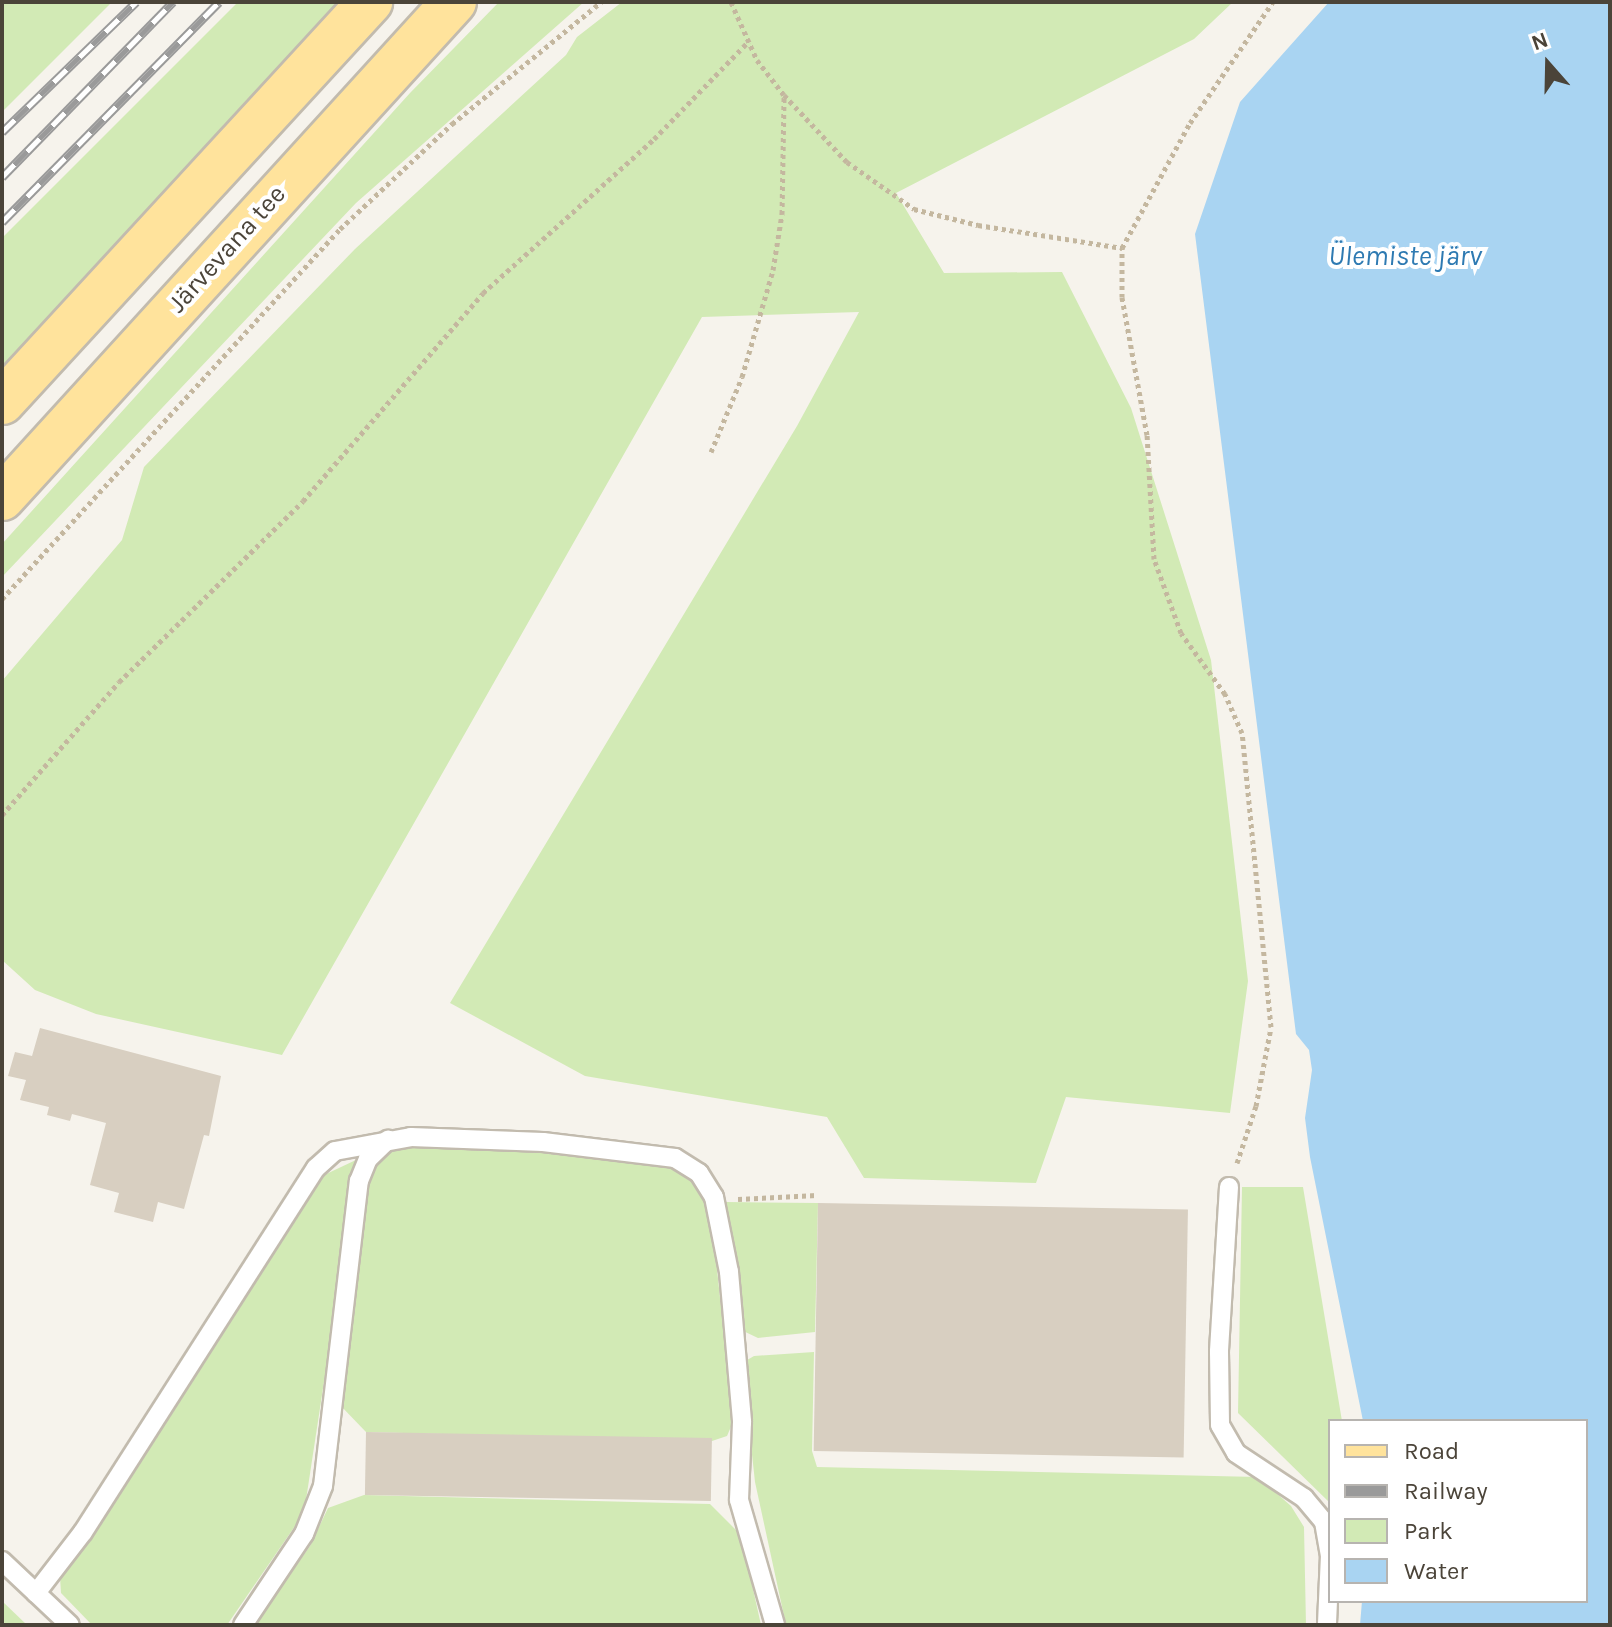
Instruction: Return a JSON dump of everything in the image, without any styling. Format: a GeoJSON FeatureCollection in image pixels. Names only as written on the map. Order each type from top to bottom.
{"type":"FeatureCollection","features":[{"type":"Feature","properties":{"kind":"main road"},"geometry":{"type":"LineString","coordinates":[[2,402],[370,2]]}},
{"type":"Feature","properties":{"kind":"main road","name":"Järvevana tee"},"geometry":{"type":"LineString","coordinates":[[2,498],[454,2]]}},
{"type":"Feature","properties":{"kind":"lane"},"geometry":{"type":"LineString","coordinates":[[243,1625],[304,1534],[323,1486],[359,1181],[368,1159],[388,1140]]}},
{"type":"Feature","properties":{"kind":"lane"},"geometry":{"type":"LineString","coordinates":[[36,1593],[83,1532],[316,1168],[335,1151],[388,1140],[543,1142],[640,1151],[675,1158],[699,1173],[714,1197],[729,1272],[742,1422],[739,1500],[775,1625]]}},
{"type":"Feature","properties":{"kind":"lane"},"geometry":{"type":"LineString","coordinates":[[1229,1187],[1219,1352],[1220,1425],[1236,1453],[1304,1498],[1324,1522],[1328,1544]]}},
{"type":"Feature","properties":{"kind":"lane"},"geometry":{"type":"LineString","coordinates":[[2,1562],[70,1625]]}},
{"type":"Feature","properties":{"kind":"lane"},"geometry":{"type":"LineString","coordinates":[[1327,1625],[1328,1602]]}},
{"type":"Feature","properties":{"kind":"path"},"geometry":{"type":"LineString","coordinates":[[2,599],[340,229],[452,124],[601,2]]}},
{"type":"Feature","properties":{"kind":"path"},"geometry":{"type":"LineString","coordinates":[[731,2],[757,60],[784,95],[847,162],[914,209],[978,225],[1122,248]]}},
{"type":"Feature","properties":{"kind":"path"},"geometry":{"type":"LineString","coordinates":[[1229,1187],[1256,1106],[1271,1027],[1242,733],[1225,694],[1181,633],[1154,559],[1147,435],[1122,297],[1122,248],[1190,123],[1273,2]]}},
{"type":"Feature","properties":{"kind":"path"},"geometry":{"type":"LineString","coordinates":[[2,815],[119,682],[303,501],[483,293],[654,139],[749,41]]}},
{"type":"Feature","properties":{"kind":"path"},"geometry":{"type":"LineString","coordinates":[[711,452],[742,377],[773,270],[782,214],[784,95]]}},
{"type":"Feature","properties":{"kind":"path"},"geometry":{"type":"LineString","coordinates":[[732,1199],[817,1195]]}},
{"type":"Feature","properties":{"kind":"green space"},"geometry":{"type":"Polygon","coordinates":[[[2,2],[112,2],[2,112],[2,2]]]}},
{"type":"Feature","properties":{"kind":"green space"},"geometry":{"type":"Polygon","coordinates":[[[238,2],[343,2],[2,368],[2,238],[238,2]]]}},
{"type":"Feature","properties":{"kind":"green space"},"geometry":{"type":"Polygon","coordinates":[[[499,2],[584,2],[356,203],[2,577],[2,544],[410,93],[499,2]]]}},
{"type":"Feature","properties":{"kind":"green space"},"geometry":{"type":"Polygon","coordinates":[[[622,2],[1233,2],[1194,39],[896,193],[944,273],[1062,272],[1131,408],[1211,660],[1248,981],[1230,1113],[1066,1097],[1036,1183],[864,1178],[827,1117],[585,1076],[450,1003],[797,426],[859,312],[702,317],[282,1055],[96,1014],[35,990],[2,960],[2,681],[122,540],[144,467],[355,249],[566,55],[577,37],[622,2]]]}},
{"type":"Feature","properties":{"kind":"green space"},"geometry":{"type":"Polygon","coordinates":[[[420,1143],[640,1158],[673,1165],[698,1179],[710,1202],[733,1422],[727,1436],[712,1441],[366,1432],[339,1404],[366,1180],[376,1160],[393,1145],[420,1143]]]}},
{"type":"Feature","properties":{"kind":"green space"},"geometry":{"type":"Polygon","coordinates":[[[358,1159],[304,1513],[227,1625],[92,1625],[61,1593],[60,1577],[322,1176],[358,1159]]]}},
{"type":"Feature","properties":{"kind":"green space"},"geometry":{"type":"Polygon","coordinates":[[[1242,1187],[1303,1187],[1342,1419],[1328,1419],[1328,1501],[1238,1413],[1242,1187]]]}},
{"type":"Feature","properties":{"kind":"green space"},"geometry":{"type":"Polygon","coordinates":[[[726,1202],[818,1203],[815,1332],[758,1338],[739,1329],[726,1202]]]}},
{"type":"Feature","properties":{"kind":"green space"},"geometry":{"type":"Polygon","coordinates":[[[814,1352],[812,1451],[817,1467],[1258,1477],[1291,1506],[1304,1527],[1306,1625],[786,1625],[755,1482],[742,1363],[754,1356],[814,1352]]]}},
{"type":"Feature","properties":{"kind":"green space"},"geometry":{"type":"Polygon","coordinates":[[[364,1495],[710,1504],[741,1535],[761,1625],[254,1625],[310,1546],[328,1508],[364,1495]]]}},
{"type":"Feature","properties":{"kind":"green space"},"geometry":{"type":"Polygon","coordinates":[[[2,1601],[27,1625],[2,1625],[2,1601]]]}},
{"type":"Feature","properties":{"kind":"water","name":"Ülemiste järv"},"geometry":{"type":"Polygon","coordinates":[[[1329,2],[1610,2],[1610,1625],[1360,1625],[1362,1603],[1588,1603],[1588,1419],[1363,1419],[1310,1157],[1305,1118],[1312,1070],[1309,1050],[1296,1034],[1195,234],[1240,102],[1329,2]]]}},
{"type":"Feature","properties":{"kind":"building"},"geometry":{"type":"Polygon","coordinates":[[[40,1028],[221,1076],[209,1136],[204,1135],[184,1209],[158,1202],[153,1222],[114,1212],[119,1193],[90,1185],[106,1123],[72,1114],[70,1121],[47,1115],[49,1107],[20,1100],[26,1080],[8,1076],[15,1052],[32,1056],[40,1028]]]}},
{"type":"Feature","properties":{"kind":"building"},"geometry":{"type":"Polygon","coordinates":[[[818,1203],[1188,1209],[1184,1457],[814,1451],[818,1203]]]}},
{"type":"Feature","properties":{"kind":"building"},"geometry":{"type":"Polygon","coordinates":[[[366,1432],[712,1438],[711,1501],[365,1495],[366,1432]]]}},
{"type":"Feature","properties":{"kind":"railway"},"geometry":{"type":"LineString","coordinates":[[2,132],[136,2]]}},
{"type":"Feature","properties":{"kind":"railway"},"geometry":{"type":"LineString","coordinates":[[2,177],[173,2]]}},
{"type":"Feature","properties":{"kind":"railway"},"geometry":{"type":"LineString","coordinates":[[2,222],[219,2]]}}]}
